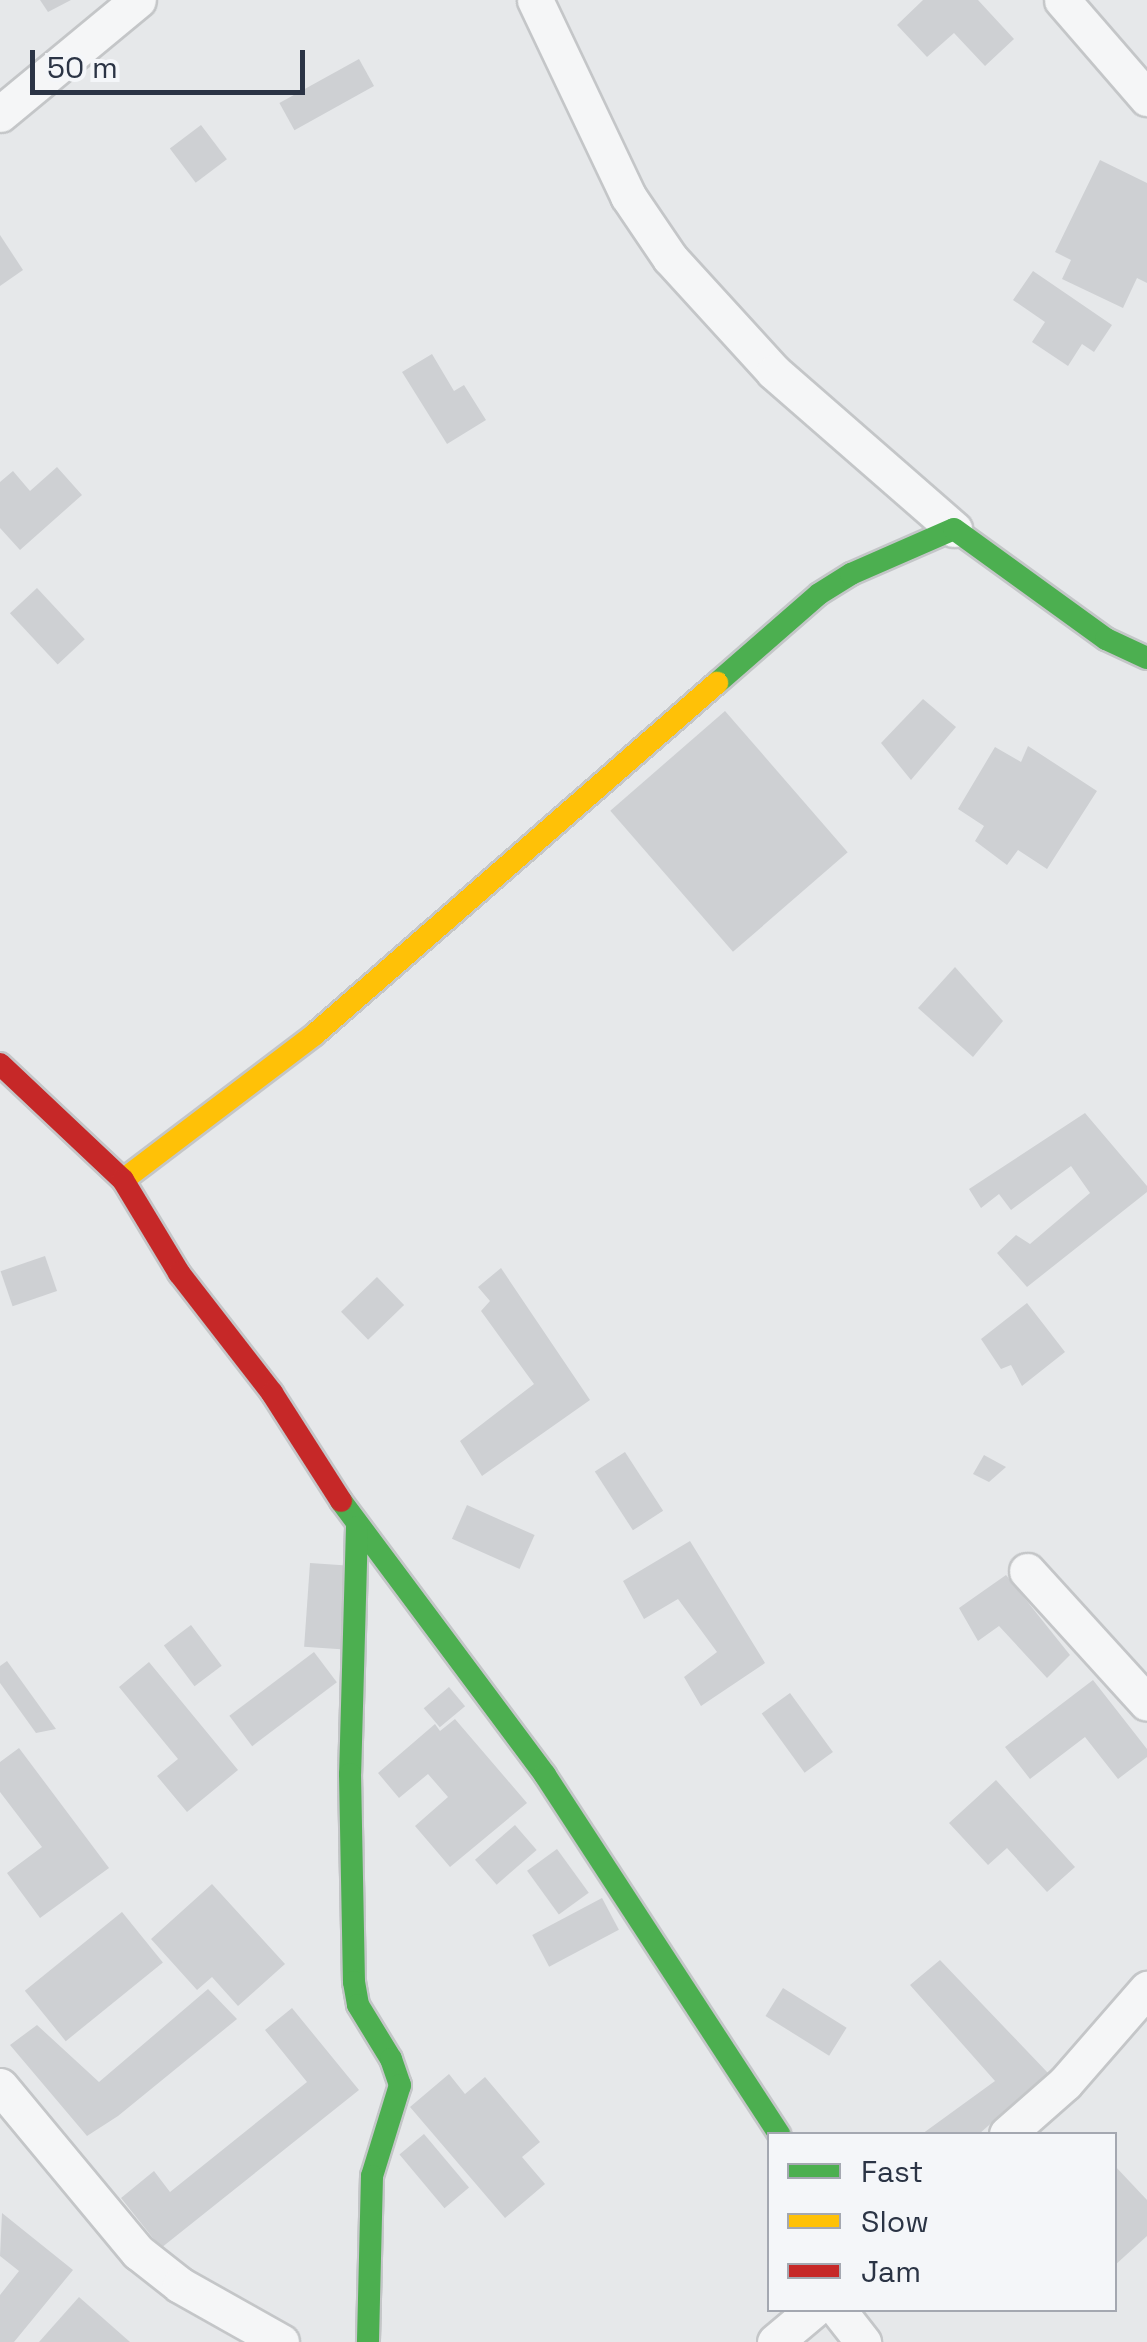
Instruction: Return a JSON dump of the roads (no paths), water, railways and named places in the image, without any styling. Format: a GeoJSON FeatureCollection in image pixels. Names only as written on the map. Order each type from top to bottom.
{"type":"FeatureCollection","features":[{"type":"Feature","properties":{"kind":"street"},"geometry":{"type":"LineString","coordinates":[[0,114],[138,0]]}},
{"type":"Feature","properties":{"kind":"street"},"geometry":{"type":"LineString","coordinates":[[534,0],[628,196],[670,258],[774,372],[954,529],[1106,638],[1147,658]]}},
{"type":"Feature","properties":{"kind":"street"},"geometry":{"type":"LineString","coordinates":[[1062,0],[1147,98]]}},
{"type":"Feature","properties":{"kind":"street"},"geometry":{"type":"LineString","coordinates":[[123,1180],[361,996],[819,594],[850,574],[954,529]]}},
{"type":"Feature","properties":{"kind":"street"},"geometry":{"type":"LineString","coordinates":[[0,1064],[123,1180],[179,1273],[272,1393],[358,1526],[545,1775],[778,2132]]}},
{"type":"Feature","properties":{"kind":"street"},"geometry":{"type":"LineString","coordinates":[[358,1526],[350,1774],[354,1982],[358,2004],[391,2059],[400,2085],[372,2176],[368,2342]]}},
{"type":"Feature","properties":{"kind":"street"},"geometry":{"type":"LineString","coordinates":[[1028,1571],[1147,1703]]}},
{"type":"Feature","properties":{"kind":"street"},"geometry":{"type":"LineString","coordinates":[[1009,2132],[1065,2083],[1147,1988]]}},
{"type":"Feature","properties":{"kind":"street"},"geometry":{"type":"LineString","coordinates":[[0,2086],[138,2252],[235,2331],[280,2342]]}},
{"type":"Feature","properties":{"kind":"street"},"geometry":{"type":"LineString","coordinates":[[775,2342],[810,2312]]}},
{"type":"Feature","properties":{"kind":"street"},"geometry":{"type":"LineString","coordinates":[[840,2312],[863,2342]]}}]}
